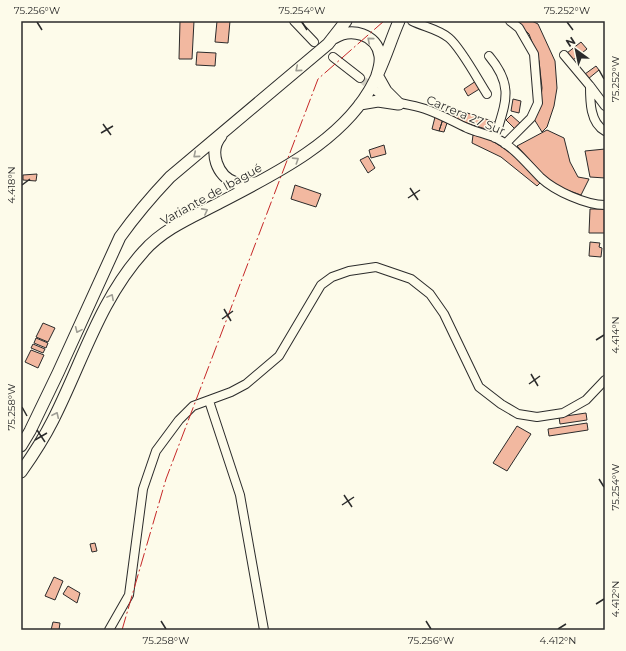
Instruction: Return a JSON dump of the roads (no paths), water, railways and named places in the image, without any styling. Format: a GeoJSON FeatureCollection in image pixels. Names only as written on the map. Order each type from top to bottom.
{"type":"FeatureCollection","features":[{"type":"Feature","properties":{"kind":"highway","name":"Variante de Ibagué"},"geometry":{"type":"LineString","coordinates":[[21,446],[30,431],[58,373],[120,237],[150,198],[170,177],[328,44],[346,21]]}},
{"type":"Feature","properties":{"kind":"highway","name":"Variante de Ibagué"},"geometry":{"type":"LineString","coordinates":[[21,472],[39,447],[112,294],[129,268],[146,249],[165,232],[285,168],[324,141],[340,126],[369,92],[399,21]]}},
{"type":"Feature","properties":{"kind":"highway"},"geometry":{"type":"LineString","coordinates":[[328,44],[335,37],[344,33],[353,32],[363,34],[371,39],[377,47],[380,56],[380,66],[377,75],[386,91],[399,104]]}},
{"type":"Feature","properties":{"kind":"highway"},"geometry":{"type":"LineString","coordinates":[[360,104],[378,101],[399,104]]}},
{"type":"Feature","properties":{"kind":"highway"},"geometry":{"type":"LineString","coordinates":[[226,130],[219,139],[215,149],[215,159],[219,169],[226,177],[235,183],[245,185],[263,180]]}},
{"type":"Feature","properties":{"kind":"street"},"geometry":{"type":"LineString","coordinates":[[294,21],[314,42]]}},
{"type":"Feature","properties":{"kind":"street"},"geometry":{"type":"LineString","coordinates":[[412,21],[433,29],[449,38],[460,52],[487,94]]}},
{"type":"Feature","properties":{"kind":"street"},"geometry":{"type":"LineString","coordinates":[[505,144],[532,118],[538,103],[534,54],[519,28],[510,21]]}},
{"type":"Feature","properties":{"kind":"street"},"geometry":{"type":"LineString","coordinates":[[564,55],[605,106]]}},
{"type":"Feature","properties":{"kind":"street"},"geometry":{"type":"LineString","coordinates":[[489,56],[504,79],[506,87],[504,107],[495,138]]}},
{"type":"Feature","properties":{"kind":"street"},"geometry":{"type":"LineString","coordinates":[[333,57],[360,78]]}},
{"type":"Feature","properties":{"kind":"street"},"geometry":{"type":"LineString","coordinates":[[590,86],[590,106],[595,120],[605,131]]}},
{"type":"Feature","properties":{"kind":"street","name":"Carrera 27 Sur"},"geometry":{"type":"LineString","coordinates":[[375,90],[381,95],[399,104],[427,110],[495,138],[524,159],[553,187],[578,199],[605,205]]}},
{"type":"Feature","properties":{"kind":"street"},"geometry":{"type":"LineString","coordinates":[[109,630],[129,595],[143,489],[156,451],[179,420],[193,406],[231,392],[246,384],[279,356],[321,285],[332,277],[349,271],[376,267],[411,280],[430,294],[444,314],[479,387],[501,404],[518,414],[537,417],[563,413],[586,400],[605,380]]}},
{"type":"Feature","properties":{"kind":"street"},"geometry":{"type":"LineString","coordinates":[[209,401],[240,495],[264,630]]}},
{"type":"Feature","properties":{"kind":"tunnel"},"geometry":{"type":"LineString","coordinates":[[360,78],[375,90]]}}]}
